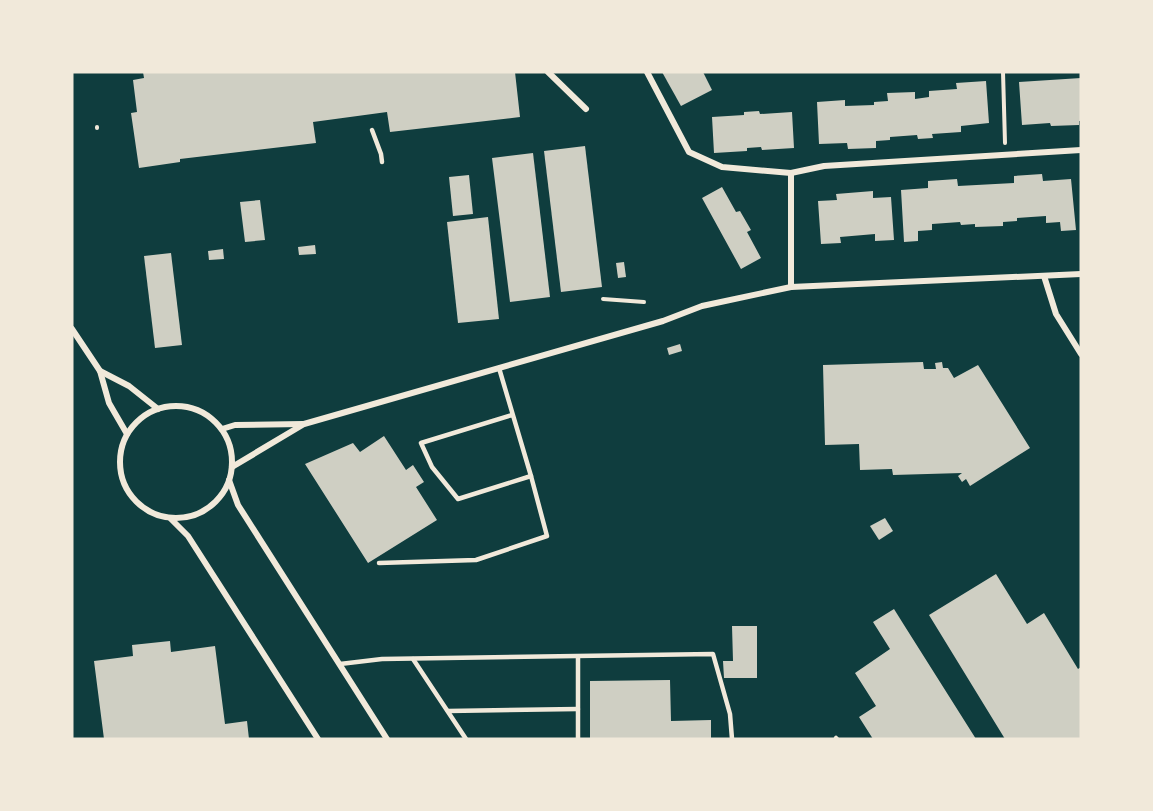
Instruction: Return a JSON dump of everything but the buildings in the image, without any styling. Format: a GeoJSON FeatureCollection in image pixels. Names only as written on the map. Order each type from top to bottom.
{"type":"FeatureCollection","features":[{"type":"Feature","properties":{"kind":"street"},"geometry":{"type":"LineString","coordinates":[[548,72],[586,108]]}},
{"type":"Feature","properties":{"kind":"street"},"geometry":{"type":"LineString","coordinates":[[647,72],[689,152],[722,167],[791,173],[824,166],[1081,150]]}},
{"type":"Feature","properties":{"kind":"street"},"geometry":{"type":"LineString","coordinates":[[791,173],[791,287]]}},
{"type":"Feature","properties":{"kind":"street"},"geometry":{"type":"LineString","coordinates":[[232,467],[304,424],[663,321],[702,306],[791,287],[1081,273]]}},
{"type":"Feature","properties":{"kind":"street"},"geometry":{"type":"LineString","coordinates":[[1044,276],[1056,314],[1081,354]]}},
{"type":"Feature","properties":{"kind":"street"},"geometry":{"type":"LineString","coordinates":[[72,329],[100,371],[109,403],[127,434]]}},
{"type":"Feature","properties":{"kind":"street"},"geometry":{"type":"LineString","coordinates":[[100,371],[129,386],[158,409]]}},
{"type":"Feature","properties":{"kind":"street"},"geometry":{"type":"LineString","coordinates":[[179,406],[207,415],[222,429],[230,447],[232,467],[223,494],[213,505],[187,518],[171,519],[152,513],[134,501],[125,488],[120,472],[120,456],[127,434],[146,414],[158,409],[179,406]]}},
{"type":"Feature","properties":{"kind":"street"},"geometry":{"type":"LineString","coordinates":[[222,429],[235,425],[304,424]]}},
{"type":"Feature","properties":{"kind":"street"},"geometry":{"type":"LineString","coordinates":[[229,480],[238,505],[387,739]]}},
{"type":"Feature","properties":{"kind":"street"},"geometry":{"type":"LineString","coordinates":[[171,519],[188,536],[318,739]]}},
{"type":"Feature","properties":{"kind":"lane"},"geometry":{"type":"LineString","coordinates":[[372,130],[382,162]]}},
{"type":"Feature","properties":{"kind":"lane"},"geometry":{"type":"LineString","coordinates":[[379,563],[476,560],[548,536],[499,368]]}},
{"type":"Feature","properties":{"kind":"lane"},"geometry":{"type":"LineString","coordinates":[[512,415],[421,443],[432,467],[458,499],[531,476]]}},
{"type":"Feature","properties":{"kind":"lane"},"geometry":{"type":"LineString","coordinates":[[340,664],[382,659],[713,654],[730,714],[732,739]]}},
{"type":"Feature","properties":{"kind":"lane"},"geometry":{"type":"LineString","coordinates":[[578,657],[578,739]]}},
{"type":"Feature","properties":{"kind":"lane"},"geometry":{"type":"LineString","coordinates":[[413,659],[466,739]]}},
{"type":"Feature","properties":{"kind":"lane"},"geometry":{"type":"LineString","coordinates":[[448,711],[578,709]]}},
{"type":"Feature","properties":{"kind":"path"},"geometry":{"type":"LineString","coordinates":[[1003,72],[1006,155]]}},
{"type":"Feature","properties":{"kind":"path"},"geometry":{"type":"LineString","coordinates":[[603,298],[644,302]]}}]}
